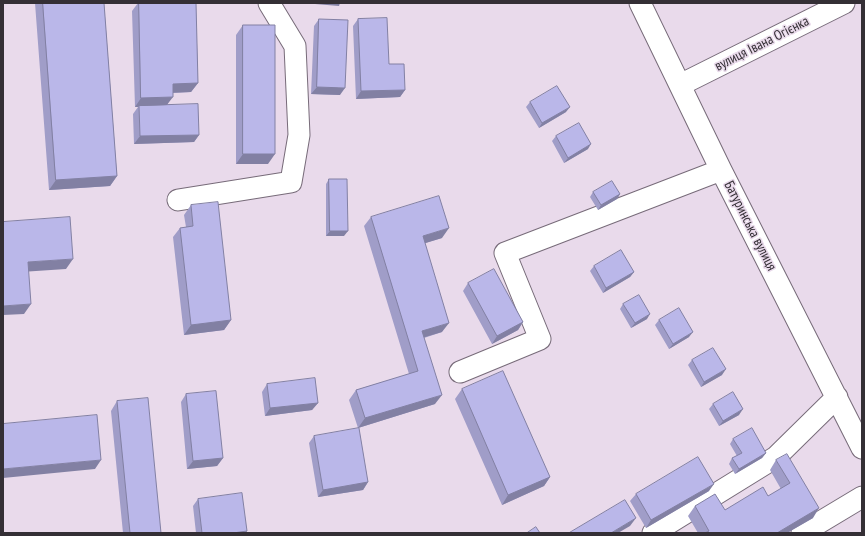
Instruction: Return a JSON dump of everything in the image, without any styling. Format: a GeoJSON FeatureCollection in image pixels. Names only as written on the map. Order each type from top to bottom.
{"type":"FeatureCollection","features":[{"type":"Feature","properties":{"kind":"street"},"geometry":{"type":"LineString","coordinates":[[178,200],[291,182],[299,136],[295,46],[269,3]]}},
{"type":"Feature","properties":{"kind":"street","name":"Батуринська вулиця"},"geometry":{"type":"LineString","coordinates":[[640,3],[721,170],[862,448]]}},
{"type":"Feature","properties":{"kind":"street","name":"вулиця Івана Огієнка"},"geometry":{"type":"LineString","coordinates":[[680,85],[844,3]]}},
{"type":"Feature","properties":{"kind":"street"},"geometry":{"type":"LineString","coordinates":[[460,372],[540,339],[505,253],[721,170]]}},
{"type":"Feature","properties":{"kind":"street"},"geometry":{"type":"LineString","coordinates":[[653,533],[776,457],[837,397]]}},
{"type":"Feature","properties":{"kind":"street"},"geometry":{"type":"LineString","coordinates":[[802,533],[862,497]]}},
{"type":"Feature","properties":{"kind":"building"},"geometry":{"type":"Polygon","coordinates":[[[43,3],[104,3],[117,176],[56,180],[43,3]]]}},
{"type":"Feature","properties":{"kind":"building"},"geometry":{"type":"Polygon","coordinates":[[[139,3],[196,3],[198,83],[173,84],[173,97],[141,98],[139,3]]]}},
{"type":"Feature","properties":{"kind":"building"},"geometry":{"type":"Polygon","coordinates":[[[387,18],[389,64],[404,64],[405,90],[361,91],[358,19],[387,18]]]}},
{"type":"Feature","properties":{"kind":"building"},"geometry":{"type":"Polygon","coordinates":[[[319,19],[348,20],[345,88],[317,87],[319,19]]]}},
{"type":"Feature","properties":{"kind":"building"},"geometry":{"type":"Polygon","coordinates":[[[243,25],[275,25],[275,154],[243,154],[243,25]]]}},
{"type":"Feature","properties":{"kind":"building"},"geometry":{"type":"Polygon","coordinates":[[[557,86],[570,107],[542,123],[530,102],[557,86]]]}},
{"type":"Feature","properties":{"kind":"building"},"geometry":{"type":"Polygon","coordinates":[[[198,104],[199,135],[140,136],[139,106],[198,104]]]}},
{"type":"Feature","properties":{"kind":"building"},"geometry":{"type":"Polygon","coordinates":[[[579,123],[591,144],[568,158],[556,136],[579,123]]]}},
{"type":"Feature","properties":{"kind":"building"},"geometry":{"type":"Polygon","coordinates":[[[329,179],[347,179],[348,231],[330,231],[329,179]]]}},
{"type":"Feature","properties":{"kind":"building"},"geometry":{"type":"Polygon","coordinates":[[[612,181],[620,194],[601,205],[593,192],[612,181]]]}},
{"type":"Feature","properties":{"kind":"building"},"geometry":{"type":"Polygon","coordinates":[[[439,196],[449,228],[423,236],[449,323],[422,331],[442,395],[365,418],[356,390],[418,371],[371,217],[439,196]]]}},
{"type":"Feature","properties":{"kind":"building"},"geometry":{"type":"Polygon","coordinates":[[[218,202],[231,320],[191,325],[180,228],[193,226],[191,205],[218,202]]]}},
{"type":"Feature","properties":{"kind":"building"},"geometry":{"type":"Polygon","coordinates":[[[70,217],[73,259],[28,262],[31,304],[3,306],[3,222],[70,217]]]}},
{"type":"Feature","properties":{"kind":"building"},"geometry":{"type":"Polygon","coordinates":[[[621,250],[634,272],[606,288],[594,266],[621,250]]]}},
{"type":"Feature","properties":{"kind":"building"},"geometry":{"type":"Polygon","coordinates":[[[494,269],[523,322],[497,336],[468,283],[494,269]]]}},
{"type":"Feature","properties":{"kind":"building"},"geometry":{"type":"Polygon","coordinates":[[[639,295],[650,314],[635,323],[623,304],[639,295]]]}},
{"type":"Feature","properties":{"kind":"building"},"geometry":{"type":"Polygon","coordinates":[[[679,308],[693,332],[673,344],[659,320],[679,308]]]}},
{"type":"Feature","properties":{"kind":"building"},"geometry":{"type":"Polygon","coordinates":[[[713,348],[726,369],[704,382],[692,360],[713,348]]]}},
{"type":"Feature","properties":{"kind":"building"},"geometry":{"type":"Polygon","coordinates":[[[503,371],[550,477],[508,495],[462,389],[503,371]]]}},
{"type":"Feature","properties":{"kind":"building"},"geometry":{"type":"Polygon","coordinates":[[[315,378],[318,403],[270,408],[267,384],[315,378]]]}},
{"type":"Feature","properties":{"kind":"building"},"geometry":{"type":"Polygon","coordinates":[[[216,391],[223,458],[193,461],[186,394],[216,391]]]}},
{"type":"Feature","properties":{"kind":"building"},"geometry":{"type":"Polygon","coordinates":[[[733,392],[743,409],[723,421],[713,404],[733,392]]]}},
{"type":"Feature","properties":{"kind":"building"},"geometry":{"type":"Polygon","coordinates":[[[148,398],[161,533],[130,533],[117,401],[148,398]]]}},
{"type":"Feature","properties":{"kind":"building"},"geometry":{"type":"Polygon","coordinates":[[[97,415],[101,460],[3,469],[3,424],[97,415]]]}},
{"type":"Feature","properties":{"kind":"building"},"geometry":{"type":"Polygon","coordinates":[[[359,428],[368,482],[323,490],[314,436],[359,428]]]}},
{"type":"Feature","properties":{"kind":"building"},"geometry":{"type":"Polygon","coordinates":[[[752,428],[766,453],[739,469],[732,458],[742,453],[733,439],[752,428]]]}},
{"type":"Feature","properties":{"kind":"building"},"geometry":{"type":"Polygon","coordinates":[[[787,454],[819,508],[777,533],[705,533],[709,531],[695,506],[715,494],[725,510],[763,487],[768,496],[790,483],[776,460],[787,454]]]}},
{"type":"Feature","properties":{"kind":"building"},"geometry":{"type":"Polygon","coordinates":[[[698,457],[714,484],[651,520],[636,494],[698,457]]]}},
{"type":"Feature","properties":{"kind":"building"},"geometry":{"type":"Polygon","coordinates":[[[242,493],[247,531],[233,533],[202,533],[198,499],[242,493]]]}},
{"type":"Feature","properties":{"kind":"building"},"geometry":{"type":"Polygon","coordinates":[[[625,500],[636,518],[611,533],[569,533],[625,500]]]}},
{"type":"Feature","properties":{"kind":"building"},"geometry":{"type":"Polygon","coordinates":[[[536,527],[540,533],[527,533],[536,527]]]}}]}
